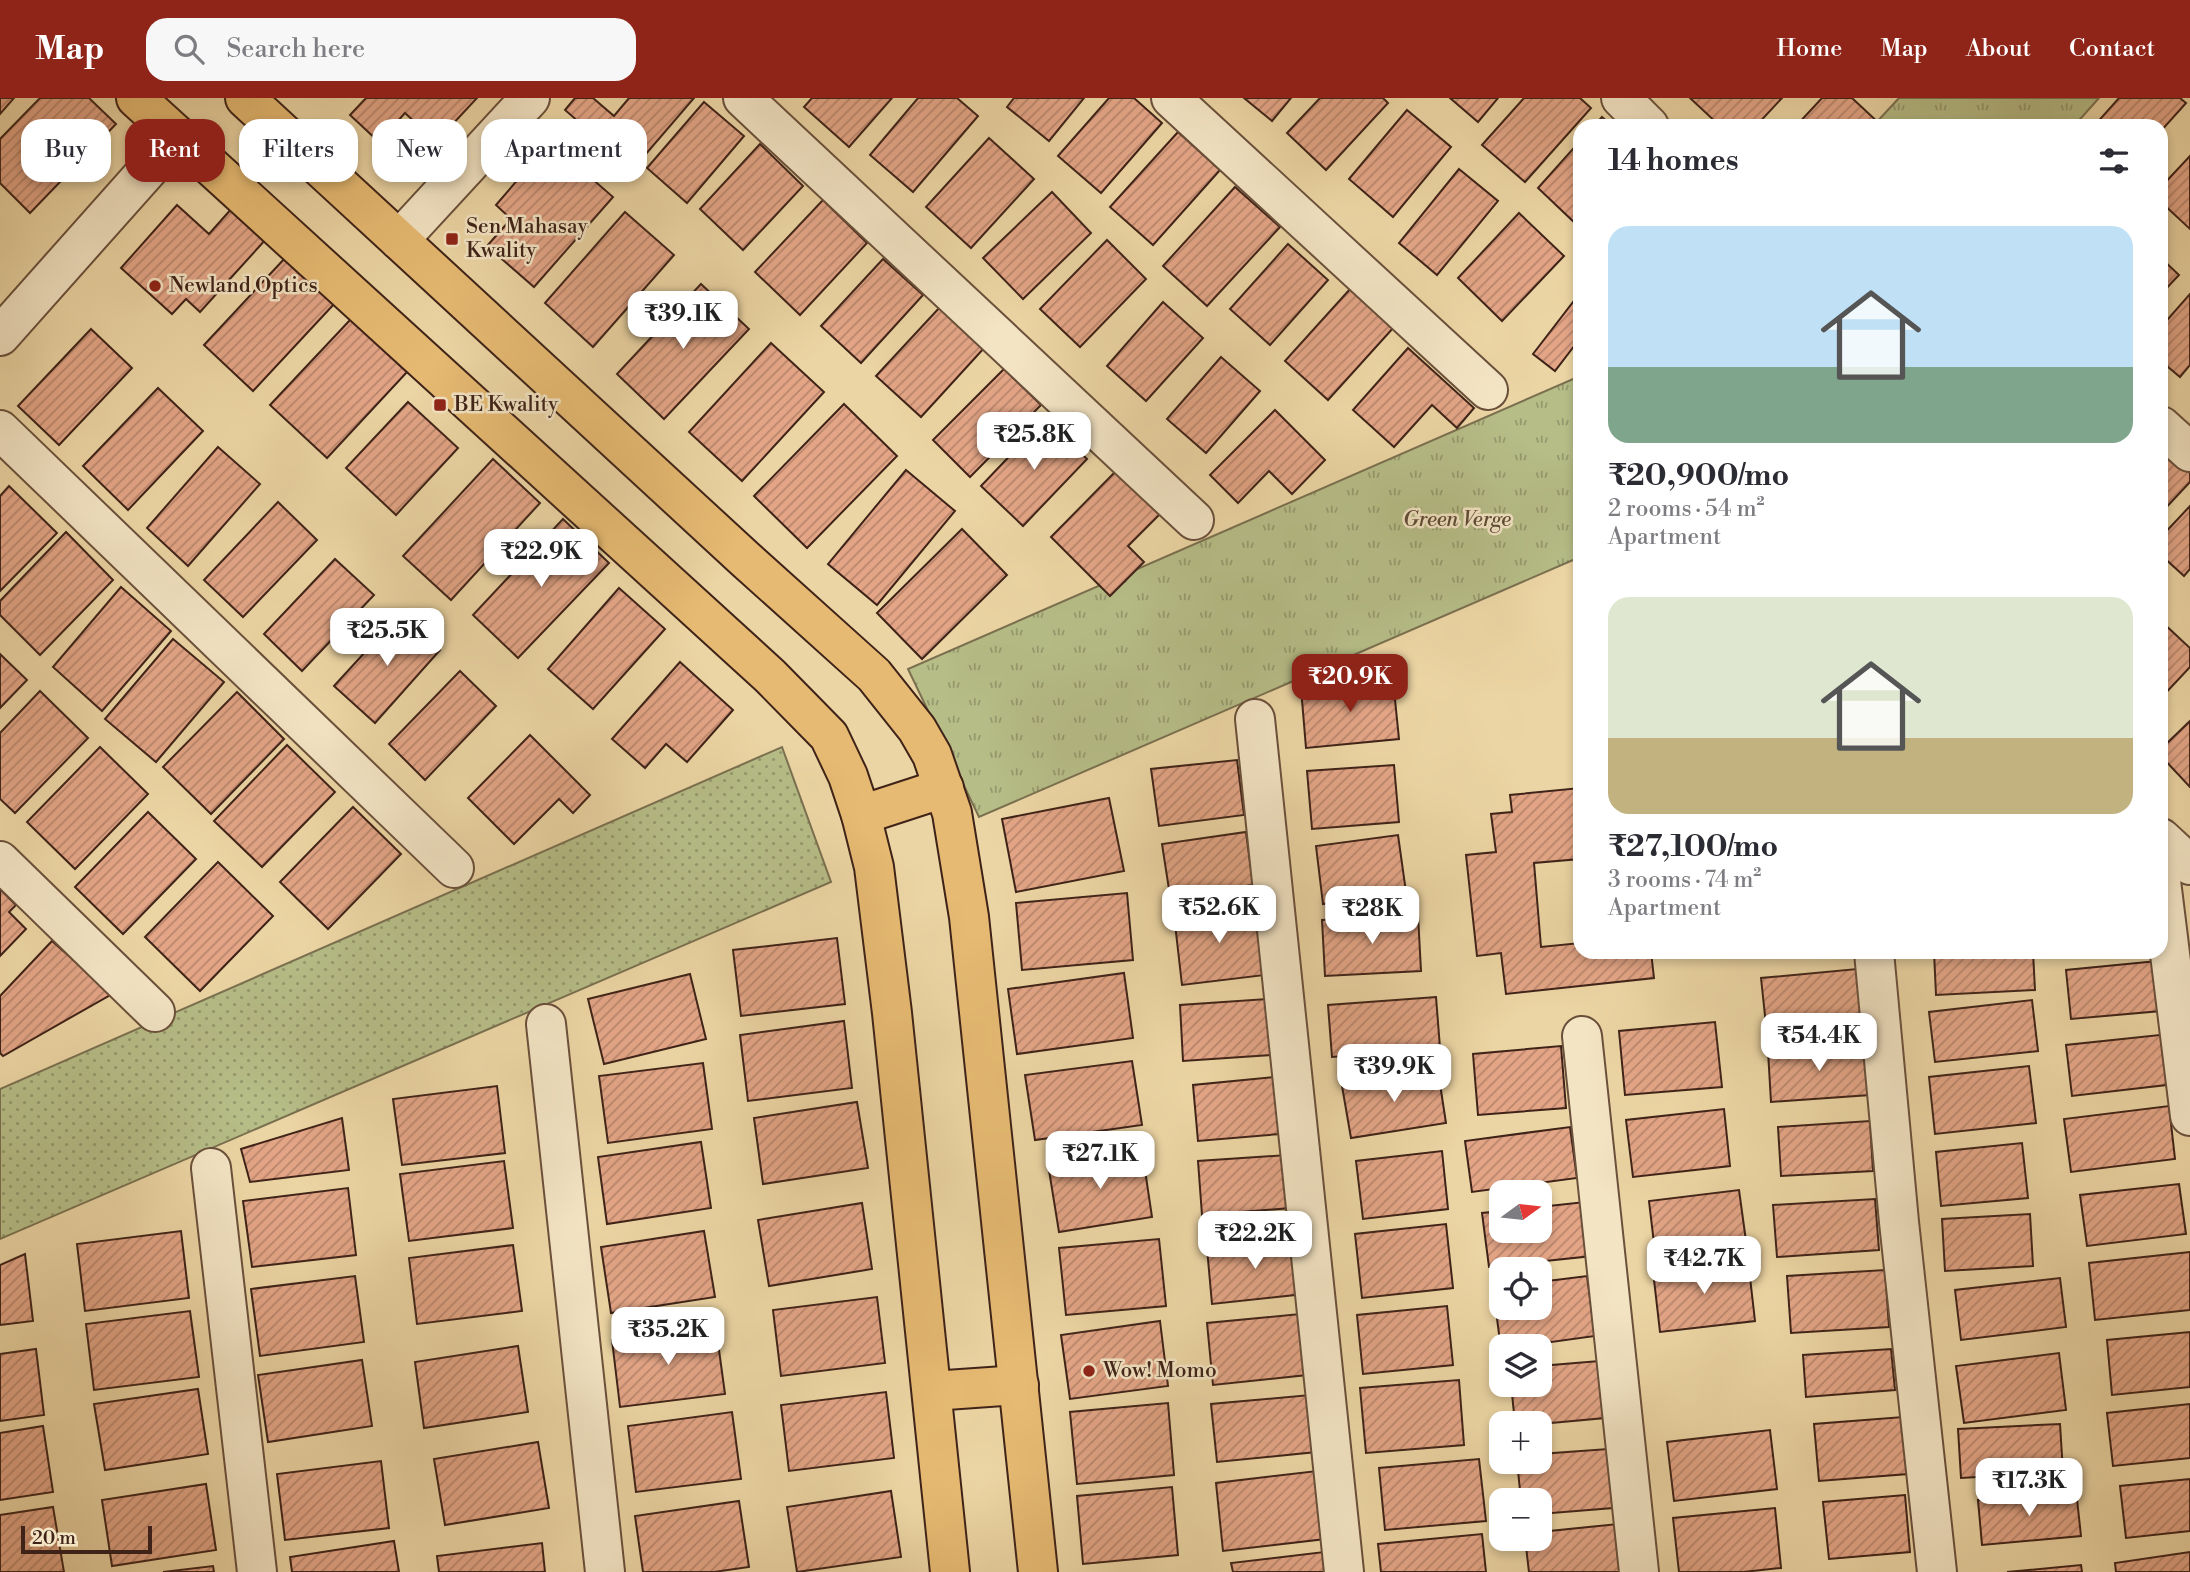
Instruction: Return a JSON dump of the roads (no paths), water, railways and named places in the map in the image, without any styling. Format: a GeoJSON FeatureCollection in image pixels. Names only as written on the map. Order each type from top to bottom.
{"type":"FeatureCollection","features":[{"type":"Feature","properties":{"kind":"main road"},"geometry":{"type":"LineString","coordinates":[[136,98],[159,119]]}},
{"type":"Feature","properties":{"kind":"main road"},"geometry":{"type":"LineString","coordinates":[[244,98],[874,675],[917,729],[932,755],[944,788],[960,852],[969,918],[1038,1572]]}},
{"type":"Feature","properties":{"kind":"main road"},"geometry":{"type":"LineString","coordinates":[[225,179],[770,676],[829,736],[848,776],[861,815],[874,867],[883,928],[950,1572]]}},
{"type":"Feature","properties":{"kind":"main road"},"geometry":{"type":"LineString","coordinates":[[861,815],[944,788]]}},
{"type":"Feature","properties":{"kind":"main road"},"geometry":{"type":"LineString","coordinates":[[932,1391],[1019,1385]]}},
{"type":"Feature","properties":{"kind":"street"},"geometry":{"type":"LineString","coordinates":[[399,240],[530,98]]}},
{"type":"Feature","properties":{"kind":"street"},"geometry":{"type":"LineString","coordinates":[[743,98],[1194,520]]}},
{"type":"Feature","properties":{"kind":"street"},"geometry":{"type":"LineString","coordinates":[[1171,98],[1489,390]]}},
{"type":"Feature","properties":{"kind":"street"},"geometry":{"type":"LineString","coordinates":[[1621,98],[1642,119]]}},
{"type":"Feature","properties":{"kind":"street"},"geometry":{"type":"LineString","coordinates":[[0,336],[137,182]]}},
{"type":"Feature","properties":{"kind":"street"},"geometry":{"type":"LineString","coordinates":[[0,430],[454,868]]}},
{"type":"Feature","properties":{"kind":"street"},"geometry":{"type":"LineString","coordinates":[[2168,432],[2190,452]]}},
{"type":"Feature","properties":{"kind":"street"},"geometry":{"type":"LineString","coordinates":[[1255,719],[1344,1572]]}},
{"type":"Feature","properties":{"kind":"street"},"geometry":{"type":"LineString","coordinates":[[2168,845],[2190,865]]}},
{"type":"Feature","properties":{"kind":"street"},"geometry":{"type":"LineString","coordinates":[[0,861],[155,1012]]}},
{"type":"Feature","properties":{"kind":"street"},"geometry":{"type":"LineString","coordinates":[[2168,938],[2190,1116]]}},
{"type":"Feature","properties":{"kind":"street"},"geometry":{"type":"LineString","coordinates":[[1875,959],[1937,1572]]}},
{"type":"Feature","properties":{"kind":"street"},"geometry":{"type":"LineString","coordinates":[[546,1024],[605,1572]]}},
{"type":"Feature","properties":{"kind":"street"},"geometry":{"type":"LineString","coordinates":[[1582,1036],[1639,1572]]}},
{"type":"Feature","properties":{"kind":"street"},"geometry":{"type":"LineString","coordinates":[[211,1168],[257,1572]]}},
{"type":"Feature","properties":{"kind":"place","name":"Sen Mahasay Kwality"},"geometry":{"type":"Point","coordinates":[452,239]}},
{"type":"Feature","properties":{"kind":"place","name":"Newland Optics"},"geometry":{"type":"Point","coordinates":[155,286]}},
{"type":"Feature","properties":{"kind":"place","name":"BE Kwality"},"geometry":{"type":"Point","coordinates":[440,405]}},
{"type":"Feature","properties":{"kind":"place","name":"Wow! Momo"},"geometry":{"type":"Point","coordinates":[1089,1371]}},
{"type":"Feature","properties":{"kind":"park label","name":"Green Verge"},"geometry":{"type":"Point","coordinates":[1457,520]}}]}
